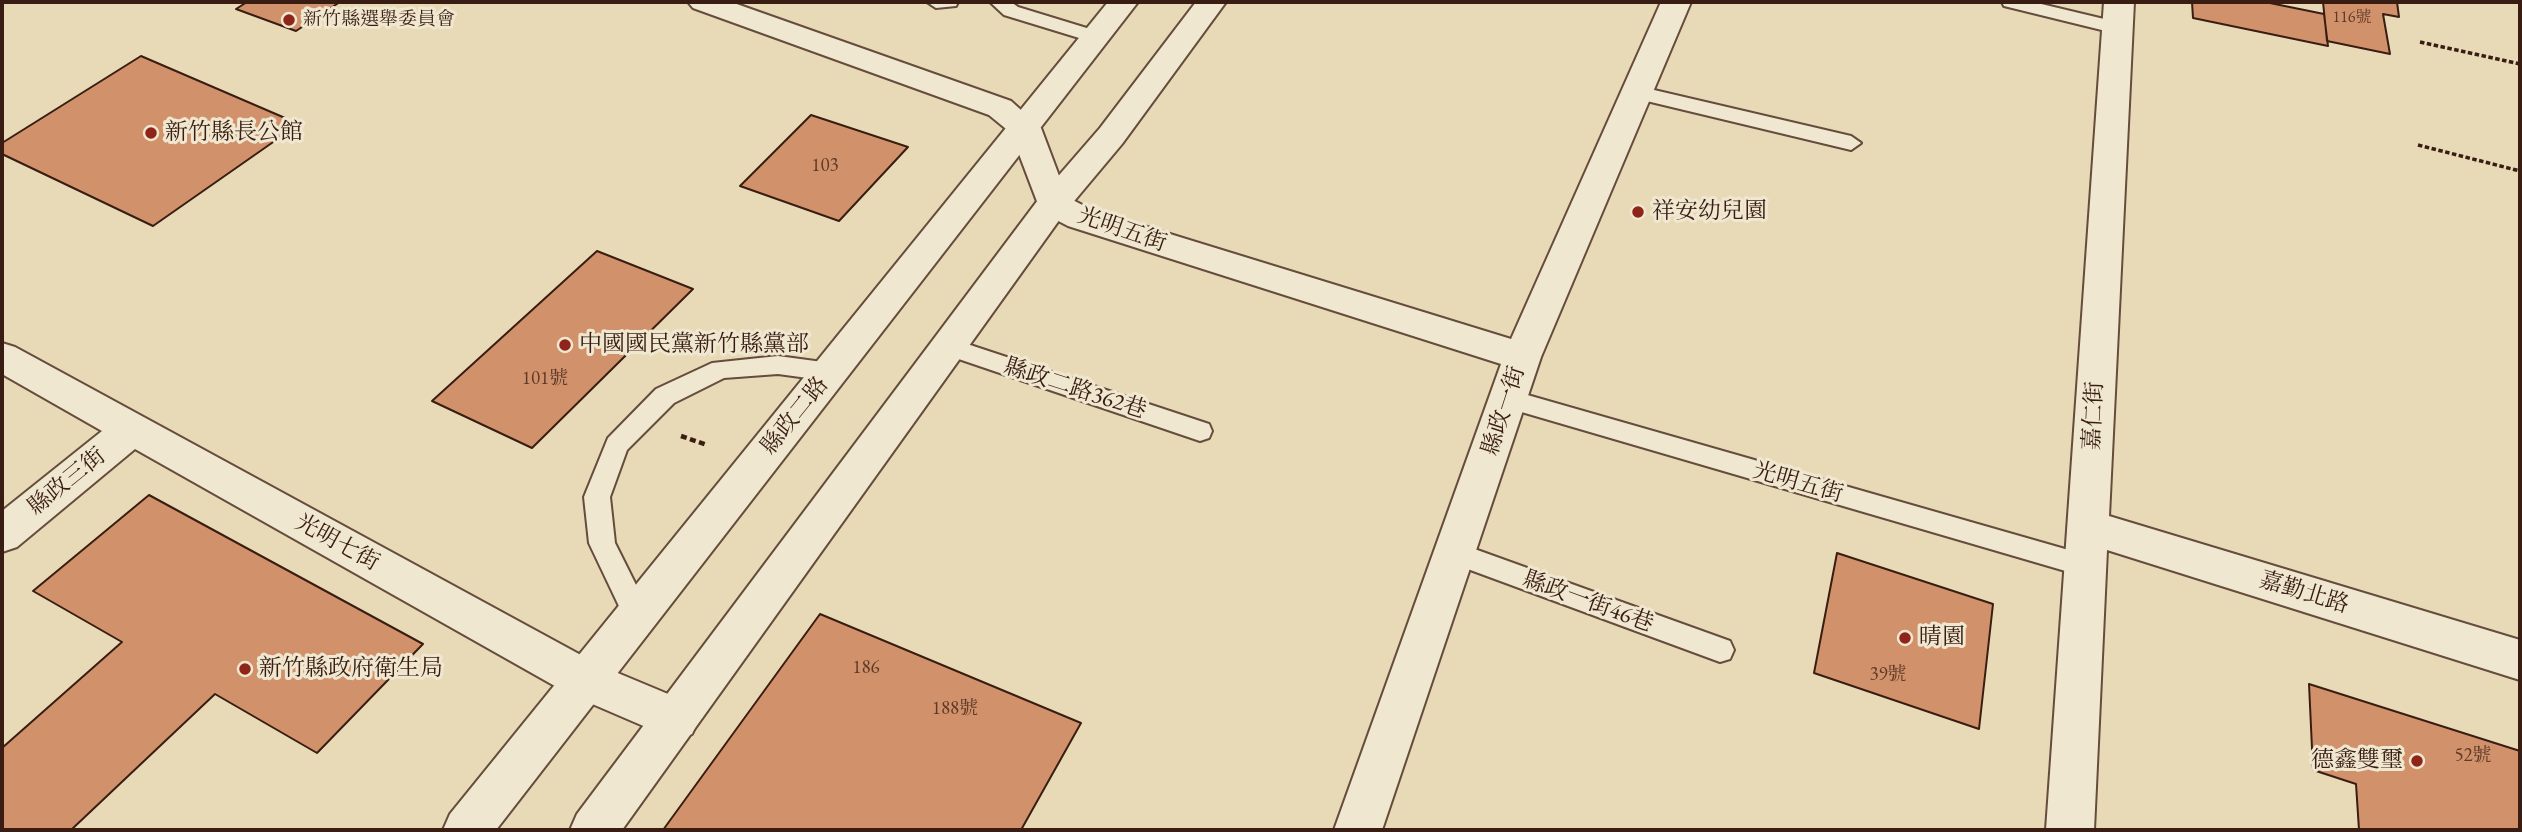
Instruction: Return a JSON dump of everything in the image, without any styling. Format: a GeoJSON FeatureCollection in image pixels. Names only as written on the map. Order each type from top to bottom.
{"type":"FeatureCollection","features":[{"type":"Feature","properties":{"kind":"street"},"geometry":{"type":"LineString","coordinates":[[703,2],[1000,108],[1025,128]]}},
{"type":"Feature","properties":{"kind":"street","name":"縣政二路"},"geometry":{"type":"LineString","coordinates":[[467,830],[1123,2]]}},
{"type":"Feature","properties":{"kind":"street"},"geometry":{"type":"LineString","coordinates":[[594,830],[1053,204],[1111,136],[1211,2]]}},
{"type":"Feature","properties":{"kind":"street","name":"縣政一街"},"geometry":{"type":"LineString","coordinates":[[1358,830],[1510,399],[1522,357],[1676,2]]}},
{"type":"Feature","properties":{"kind":"street","name":"嘉仁街"},"geometry":{"type":"LineString","coordinates":[[2070,830],[2119,15]]}},
{"type":"Feature","properties":{"kind":"street","name":"光明五街"},"geometry":{"type":"LineString","coordinates":[[1025,128],[1053,204],[1080,218],[1522,357]]}},
{"type":"Feature","properties":{"kind":"street","name":"光明七街"},"geometry":{"type":"LineString","coordinates":[[2,357],[585,680],[677,719]]}},
{"type":"Feature","properties":{"kind":"street","name":"縣政三街"},"geometry":{"type":"LineString","coordinates":[[2,535],[132,429]]}},
{"type":"Feature","properties":{"kind":"street","name":"嘉勤北路"},"geometry":{"type":"LineString","coordinates":[[2087,547],[2520,660]]}},
{"type":"Feature","properties":{"kind":"lane"},"geometry":{"type":"LineString","coordinates":[[936,2],[949,2]]}},
{"type":"Feature","properties":{"kind":"lane"},"geometry":{"type":"LineString","coordinates":[[999,2],[1011,11],[1096,37]]}},
{"type":"Feature","properties":{"kind":"lane"},"geometry":{"type":"LineString","coordinates":[[2011,2],[2119,15]]}},
{"type":"Feature","properties":{"kind":"lane"},"geometry":{"type":"LineString","coordinates":[[1637,92],[1851,144]]}},
{"type":"Feature","properties":{"kind":"lane","name":"縣政二路362巷"},"geometry":{"type":"LineString","coordinates":[[949,347],[1200,431]]}},
{"type":"Feature","properties":{"kind":"lane"},"geometry":{"type":"LineString","coordinates":[[636,615],[602,543],[597,497],[617,445],[665,396],[720,369],[778,365],[830,372]]}},
{"type":"Feature","properties":{"kind":"lane","name":"光明五街"},"geometry":{"type":"LineString","coordinates":[[1510,399],[2087,547]]}},
{"type":"Feature","properties":{"kind":"lane","name":"縣政一街46巷"},"geometry":{"type":"LineString","coordinates":[[1455,554],[1720,650]]}},
{"type":"Feature","properties":{"kind":"path"},"geometry":{"type":"LineString","coordinates":[[2420,42],[2520,64]]}},
{"type":"Feature","properties":{"kind":"path"},"geometry":{"type":"LineString","coordinates":[[2418,145],[2520,171]]}},
{"type":"Feature","properties":{"kind":"building","name":"新竹縣選舉委員會"},"geometry":{"type":"Polygon","coordinates":[[[247,2],[340,2],[296,31],[236,9],[247,2]]]}},
{"type":"Feature","properties":{"kind":"building"},"geometry":{"type":"Polygon","coordinates":[[[2192,2],[2265,2],[2324,14],[2328,46],[2193,18],[2192,2]]]}},
{"type":"Feature","properties":{"kind":"building"},"geometry":{"type":"Polygon","coordinates":[[[2323,2],[2397,2],[2399,17],[2383,14],[2390,54],[2327,41],[2323,2]]]}},
{"type":"Feature","properties":{"kind":"building","name":"新竹縣長公館"},"geometry":{"type":"Polygon","coordinates":[[[141,56],[299,124],[153,226],[2,154],[2,143],[141,56]]]}},
{"type":"Feature","properties":{"kind":"building"},"geometry":{"type":"Polygon","coordinates":[[[811,115],[908,147],[839,221],[740,186],[811,115]]]}},
{"type":"Feature","properties":{"kind":"building","name":"中國國民黨新竹縣黨部"},"geometry":{"type":"Polygon","coordinates":[[[597,251],[693,289],[532,448],[432,401],[597,251]]]}},
{"type":"Feature","properties":{"kind":"building","name":"新竹縣政府衛生局"},"geometry":{"type":"Polygon","coordinates":[[[149,495],[423,644],[317,753],[215,694],[71,830],[2,830],[2,748],[122,642],[33,591],[149,495]]]}},
{"type":"Feature","properties":{"kind":"building","name":"晴園"},"geometry":{"type":"Polygon","coordinates":[[[1837,553],[1993,604],[1979,729],[1814,673],[1837,553]]]}},
{"type":"Feature","properties":{"kind":"building"},"geometry":{"type":"Polygon","coordinates":[[[820,614],[1081,723],[1021,830],[663,830],[820,614]]]}},
{"type":"Feature","properties":{"kind":"building","name":"德鑫雙璽"},"geometry":{"type":"Polygon","coordinates":[[[2309,684],[2520,751],[2520,830],[2359,830],[2356,784],[2313,770],[2309,684]]]}},
{"type":"Feature","properties":{"kind":"place","name":"新竹縣選舉委員會"},"geometry":{"type":"Point","coordinates":[289,20]}},
{"type":"Feature","properties":{"kind":"place","name":"新竹縣長公館"},"geometry":{"type":"Point","coordinates":[151,133]}},
{"type":"Feature","properties":{"kind":"place","name":"祥安幼兒園"},"geometry":{"type":"Point","coordinates":[1638,212]}},
{"type":"Feature","properties":{"kind":"place","name":"中國國民黨新竹縣黨部"},"geometry":{"type":"Point","coordinates":[565,345]}},
{"type":"Feature","properties":{"kind":"place","name":"晴園"},"geometry":{"type":"Point","coordinates":[1905,638]}},
{"type":"Feature","properties":{"kind":"place","name":"新竹縣政府衛生局"},"geometry":{"type":"Point","coordinates":[245,669]}},
{"type":"Feature","properties":{"kind":"place","name":"德鑫雙璽"},"geometry":{"type":"Point","coordinates":[2417,761]}}]}
